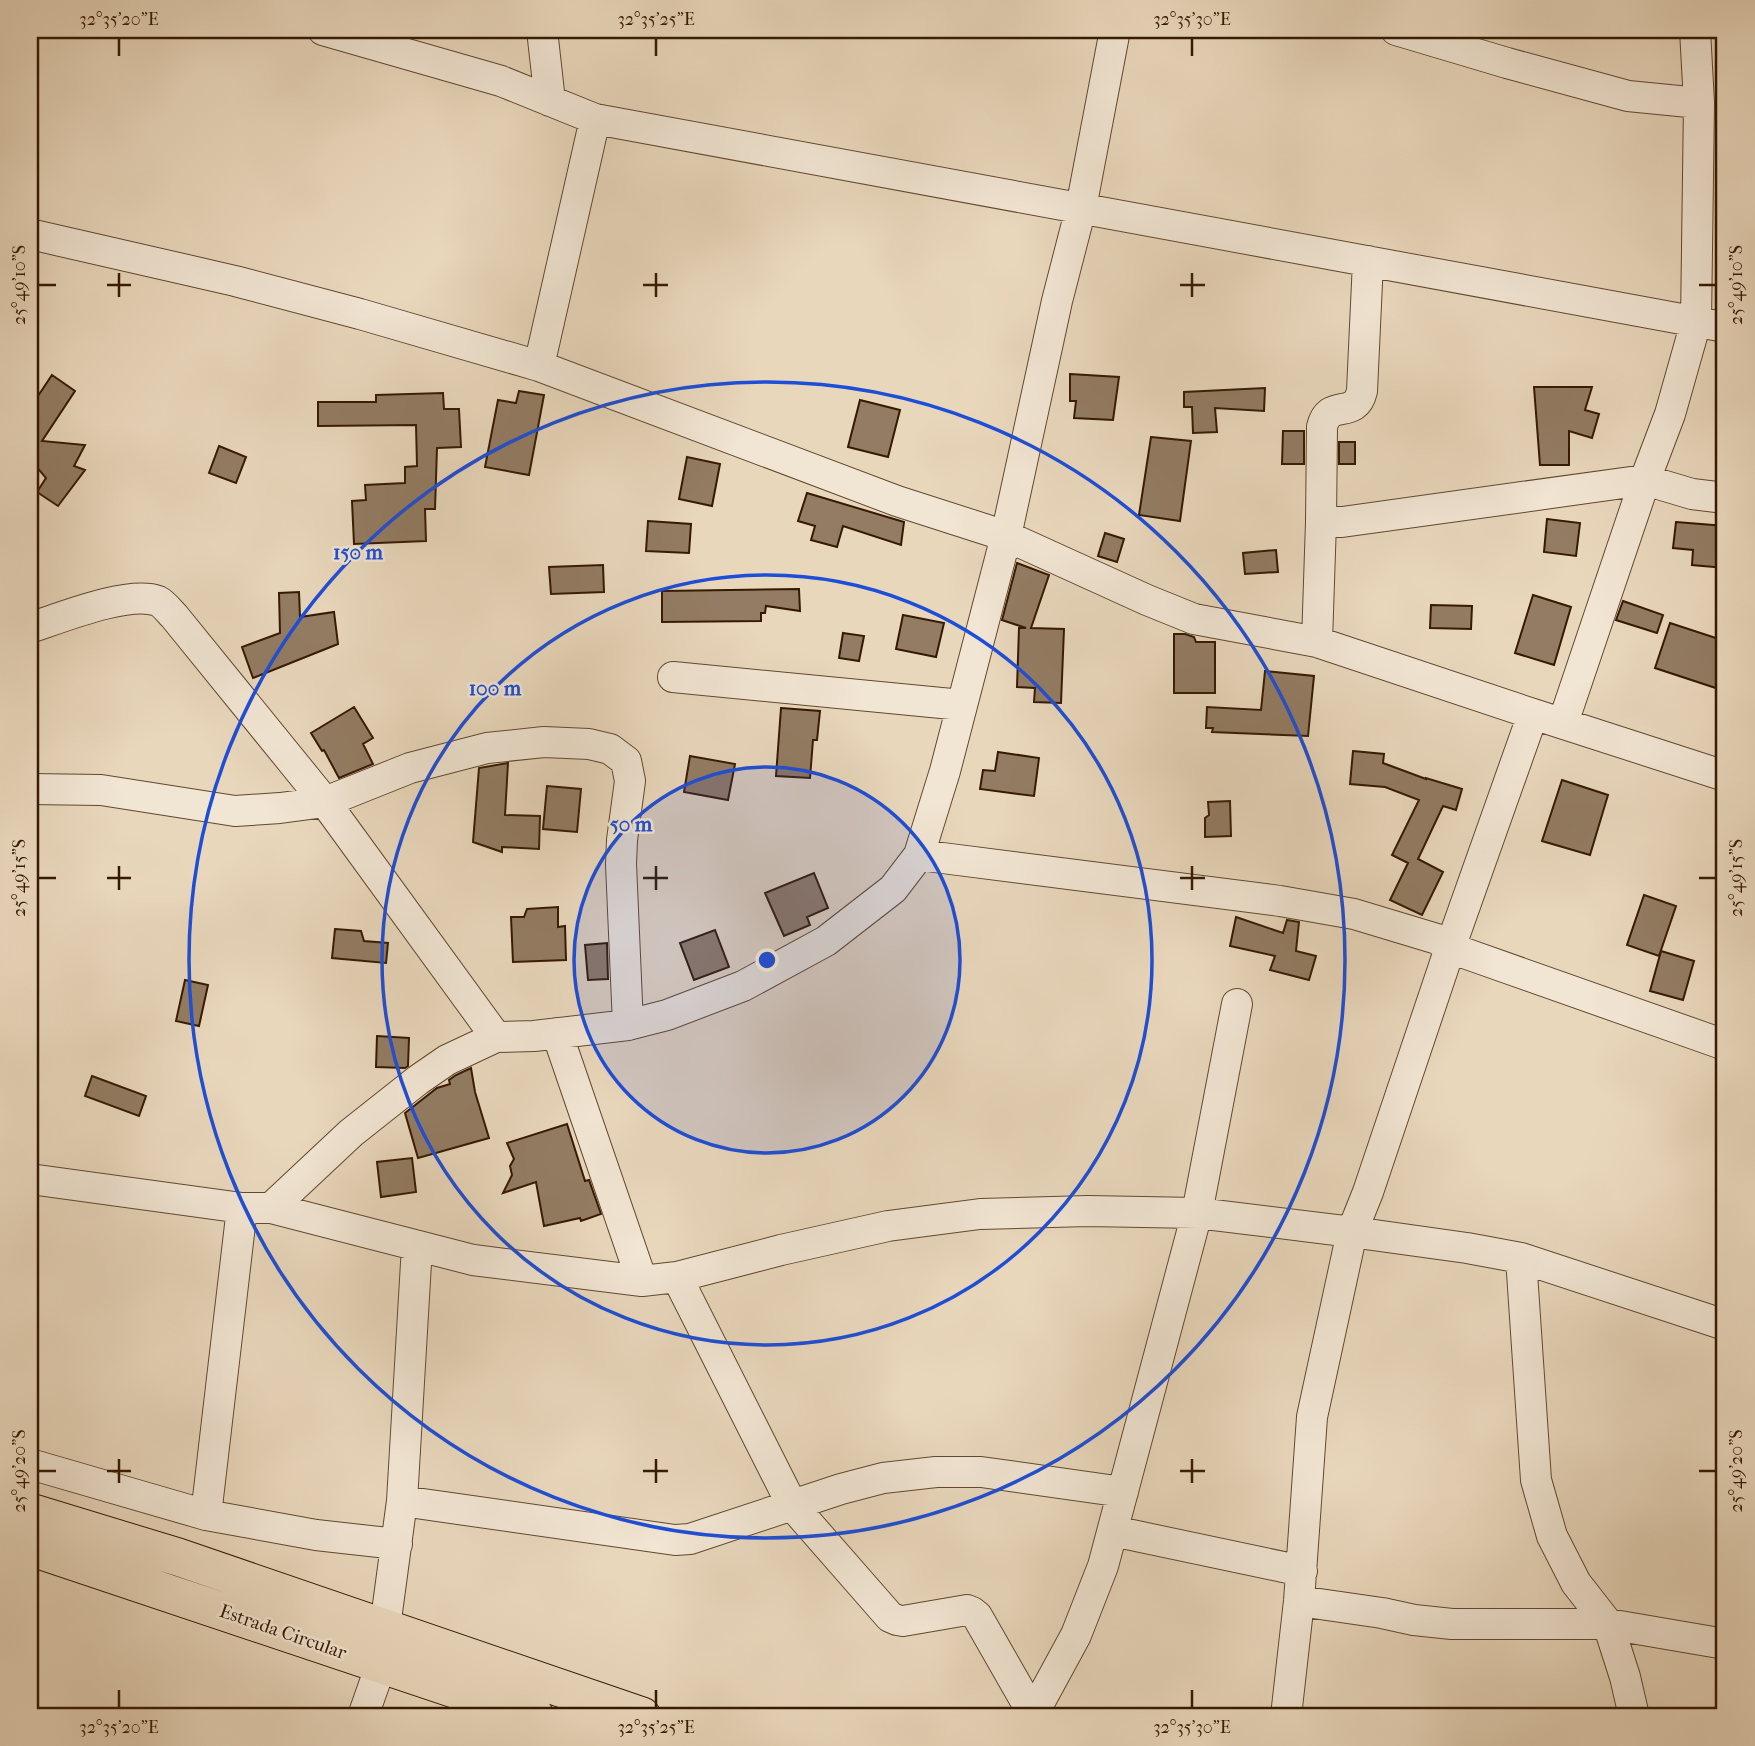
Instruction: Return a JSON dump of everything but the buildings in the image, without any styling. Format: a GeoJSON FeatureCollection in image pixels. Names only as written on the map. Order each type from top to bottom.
{"type":"FeatureCollection","features":[{"type":"Feature","properties":{"kind":"main road"},"geometry":{"type":"LineString","coordinates":[[30,1512],[178,1557],[642,1716]]}},
{"type":"Feature","properties":{"kind":"main road","name":"Estrada Circular"},"geometry":{"type":"LineString","coordinates":[[30,1547],[535,1716]]}},
{"type":"Feature","properties":{"kind":"street"},"geometry":{"type":"LineString","coordinates":[[323,30],[501,81],[595,119],[1725,327]]}},
{"type":"Feature","properties":{"kind":"street"},"geometry":{"type":"LineString","coordinates":[[542,30],[550,101]]}},
{"type":"Feature","properties":{"kind":"street"},"geometry":{"type":"LineString","coordinates":[[206,1515],[257,1208],[447,1060],[496,1037],[628,1025],[667,1016],[743,986],[826,941],[893,889],[919,855],[945,771],[1006,536],[1057,301],[1081,208],[1115,30]]}},
{"type":"Feature","properties":{"kind":"street"},"geometry":{"type":"LineString","coordinates":[[1396,30],[1628,96],[1699,103]]}},
{"type":"Feature","properties":{"kind":"street"},"geometry":{"type":"LineString","coordinates":[[1563,723],[1670,414],[1696,322],[1699,103],[1695,30]]}},
{"type":"Feature","properties":{"kind":"street"},"geometry":{"type":"LineString","coordinates":[[539,366],[595,119]]}},
{"type":"Feature","properties":{"kind":"street"},"geometry":{"type":"LineString","coordinates":[[30,234],[235,281],[539,366],[897,501],[1006,536],[1194,619],[1317,642],[1725,776]]}},
{"type":"Feature","properties":{"kind":"street"},"geometry":{"type":"LineString","coordinates":[[1317,642],[1322,428],[1324,417],[1331,412],[1353,407],[1360,400],[1368,261]]}},
{"type":"Feature","properties":{"kind":"street"},"geometry":{"type":"LineString","coordinates":[[1321,522],[1342,522],[1645,480],[1692,494],[1725,498]]}},
{"type":"Feature","properties":{"kind":"street"},"geometry":{"type":"LineString","coordinates":[[30,628],[124,600],[146,598],[161,602],[325,802],[496,1037]]}},
{"type":"Feature","properties":{"kind":"street"},"geometry":{"type":"LineString","coordinates":[[673,677],[962,705]]}},
{"type":"Feature","properties":{"kind":"street"},"geometry":{"type":"LineString","coordinates":[[1286,1716],[1302,1571],[1312,1417],[1352,1232],[1533,714]]}},
{"type":"Feature","properties":{"kind":"street"},"geometry":{"type":"LineString","coordinates":[[30,789],[101,790],[235,810],[280,808],[325,802],[410,768],[486,748],[544,742],[589,744],[610,749],[626,761],[630,782],[621,864],[628,1025]]}},
{"type":"Feature","properties":{"kind":"street"},"geometry":{"type":"LineString","coordinates":[[919,855],[1280,901],[1354,914],[1437,939],[1450,948],[1725,1045]]}},
{"type":"Feature","properties":{"kind":"street"},"geometry":{"type":"LineString","coordinates":[[1032,1715],[1076,1635],[1103,1566],[1197,1213],[1237,1003]]}},
{"type":"Feature","properties":{"kind":"street"},"geometry":{"type":"LineString","coordinates":[[557,1033],[642,1281]]}},
{"type":"Feature","properties":{"kind":"street"},"geometry":{"type":"LineString","coordinates":[[30,1180],[257,1208],[473,1260],[642,1281],[677,1277],[888,1226],[980,1214],[1088,1211],[1197,1213],[1352,1232],[1521,1258],[1725,1325]]}},
{"type":"Feature","properties":{"kind":"street"},"geometry":{"type":"LineString","coordinates":[[385,1627],[402,1501],[416,1246]]}},
{"type":"Feature","properties":{"kind":"street"},"geometry":{"type":"LineString","coordinates":[[1521,1258],[1536,1480],[1552,1536],[1576,1583],[1608,1623],[1634,1716]]}},
{"type":"Feature","properties":{"kind":"street"},"geometry":{"type":"LineString","coordinates":[[677,1277],[792,1505],[890,1617],[903,1620],[967,1610],[972,1612],[1032,1715]]}},
{"type":"Feature","properties":{"kind":"street"},"geometry":{"type":"LineString","coordinates":[[30,1464],[206,1515],[316,1535],[397,1544]]}},
{"type":"Feature","properties":{"kind":"street"},"geometry":{"type":"LineString","coordinates":[[402,1501],[675,1540],[690,1539],[883,1478],[936,1472],[981,1472],[1123,1492]]}},
{"type":"Feature","properties":{"kind":"street"},"geometry":{"type":"LineString","coordinates":[[1113,1531],[1302,1571]]}},
{"type":"Feature","properties":{"kind":"street"},"geometry":{"type":"LineString","coordinates":[[1299,1601],[1452,1624],[1608,1623],[1725,1643]]}},
{"type":"Feature","properties":{"kind":"street"},"geometry":{"type":"LineString","coordinates":[[363,1716],[381,1665]]}}]}
